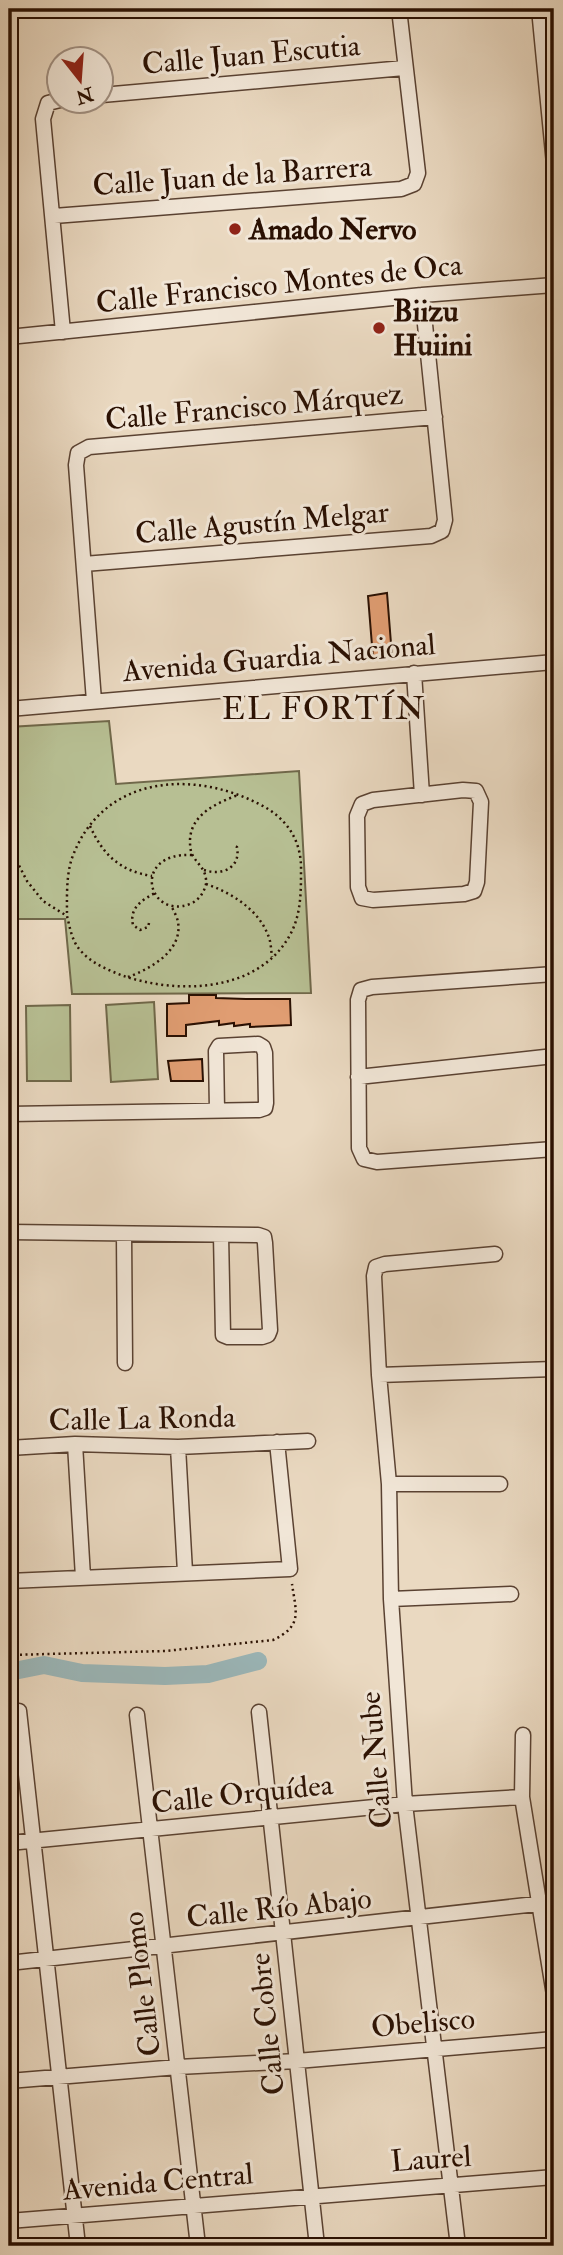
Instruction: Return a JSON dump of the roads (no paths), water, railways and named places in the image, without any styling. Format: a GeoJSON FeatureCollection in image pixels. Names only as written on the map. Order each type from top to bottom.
{"type":"FeatureCollection","features":[{"type":"Feature","properties":{"kind":"street"},"geometry":{"type":"LineString","coordinates":[[399,9],[404,68]]}},
{"type":"Feature","properties":{"kind":"street"},"geometry":{"type":"LineString","coordinates":[[539,9],[554,164]]}},
{"type":"Feature","properties":{"kind":"street","name":"Calle Juan Escutia"},"geometry":{"type":"LineString","coordinates":[[116,94],[404,68]]}},
{"type":"Feature","properties":{"kind":"street","name":"Calle Juan de la Barrera"},"geometry":{"type":"LineString","coordinates":[[54,216],[401,189],[414,184],[418,173],[404,68]]}},
{"type":"Feature","properties":{"kind":"street"},"geometry":{"type":"LineString","coordinates":[[46,114],[43,119],[63,332]]}},
{"type":"Feature","properties":{"kind":"street","name":"Calle Francisco Montes de Oca"},"geometry":{"type":"LineString","coordinates":[[9,337],[422,295],[554,285]]}},
{"type":"Feature","properties":{"kind":"street"},"geometry":{"type":"LineString","coordinates":[[422,295],[435,417]]}},
{"type":"Feature","properties":{"kind":"street","name":"Calle Francisco Márquez"},"geometry":{"type":"LineString","coordinates":[[84,564],[76,465],[78,453],[89,447],[435,417]]}},
{"type":"Feature","properties":{"kind":"street","name":"Calle Agustín Melgar"},"geometry":{"type":"LineString","coordinates":[[84,564],[430,536],[442,531],[445,520],[435,417]]}},
{"type":"Feature","properties":{"kind":"street"},"geometry":{"type":"LineString","coordinates":[[84,564],[94,701]]}},
{"type":"Feature","properties":{"kind":"street","name":"Avenida Guardia Nacional"},"geometry":{"type":"LineString","coordinates":[[9,709],[554,662]]}},
{"type":"Feature","properties":{"kind":"street"},"geometry":{"type":"LineString","coordinates":[[414,673],[422,795]]}},
{"type":"Feature","properties":{"kind":"street"},"geometry":{"type":"LineString","coordinates":[[476,791],[481,802],[477,882],[474,891],[464,894],[373,900],[362,898],[358,887],[357,816],[362,804],[373,800],[422,795],[476,791]]}},
{"type":"Feature","properties":{"kind":"street"},"geometry":{"type":"LineString","coordinates":[[554,974],[372,987],[361,990],[358,1000],[359,1148],[364,1159],[377,1162],[554,1149]]}},
{"type":"Feature","properties":{"kind":"street"},"geometry":{"type":"LineString","coordinates":[[9,1114],[259,1110],[265,1108],[263,1047],[258,1044],[219,1046],[216,1051],[216,1110]]}},
{"type":"Feature","properties":{"kind":"street"},"geometry":{"type":"LineString","coordinates":[[358,1077],[554,1056]]}},
{"type":"Feature","properties":{"kind":"street"},"geometry":{"type":"LineString","coordinates":[[9,1232],[258,1235],[264,1237],[270,1330],[268,1335],[223,1335],[221,1235]]}},
{"type":"Feature","properties":{"kind":"street"},"geometry":{"type":"LineString","coordinates":[[124,1234],[125,1363]]}},
{"type":"Feature","properties":{"kind":"street","name":"Calle Nube"},"geometry":{"type":"LineString","coordinates":[[458,2246],[405,1804],[391,1599],[389,1484],[379,1375],[374,1276],[376,1267],[385,1264],[495,1254]]}},
{"type":"Feature","properties":{"kind":"street"},"geometry":{"type":"LineString","coordinates":[[379,1375],[554,1369]]}},
{"type":"Feature","properties":{"kind":"street","name":"Calle La Ronda"},"geometry":{"type":"LineString","coordinates":[[9,1448],[75,1444],[178,1447],[308,1441]]}},
{"type":"Feature","properties":{"kind":"street","name":"Calle La Ronda"},"geometry":{"type":"LineString","coordinates":[[185,1573],[290,1569],[276,1442]]}},
{"type":"Feature","properties":{"kind":"street"},"geometry":{"type":"LineString","coordinates":[[75,1444],[83,1577]]}},
{"type":"Feature","properties":{"kind":"street"},"geometry":{"type":"LineString","coordinates":[[9,1581],[185,1573],[178,1447]]}},
{"type":"Feature","properties":{"kind":"street"},"geometry":{"type":"LineString","coordinates":[[389,1484],[500,1484]]}},
{"type":"Feature","properties":{"kind":"street"},"geometry":{"type":"LineString","coordinates":[[391,1599],[511,1594]]}},
{"type":"Feature","properties":{"kind":"street"},"geometry":{"type":"LineString","coordinates":[[19,1711],[78,2246]]}},
{"type":"Feature","properties":{"kind":"street","name":"Calle Cobre"},"geometry":{"type":"LineString","coordinates":[[259,1712],[317,2246]]}},
{"type":"Feature","properties":{"kind":"street","name":"Calle Plomo"},"geometry":{"type":"LineString","coordinates":[[137,1715],[198,2246]]}},
{"type":"Feature","properties":{"kind":"street"},"geometry":{"type":"LineString","coordinates":[[523,1735],[522,1797],[554,1995]]}},
{"type":"Feature","properties":{"kind":"street","name":"Calle Orquídea"},"geometry":{"type":"LineString","coordinates":[[9,1843],[405,1804],[522,1797]]}},
{"type":"Feature","properties":{"kind":"street","name":"Calle Río Abajo"},"geometry":{"type":"LineString","coordinates":[[9,1963],[554,1902]]}},
{"type":"Feature","properties":{"kind":"street","name":"Obelisco"},"geometry":{"type":"LineString","coordinates":[[9,2081],[178,2067],[297,2061],[554,2039]]}},
{"type":"Feature","properties":{"kind":"street","name":"Laurel"},"geometry":{"type":"LineString","coordinates":[[311,2195],[554,2177]]}},
{"type":"Feature","properties":{"kind":"street","name":"Avenida Central"},"geometry":{"type":"LineString","coordinates":[[9,2221],[311,2195]]}},
{"type":"Feature","properties":{"kind":"waterway"},"geometry":{"type":"LineString","coordinates":[[9,1672],[44,1665],[82,1673],[165,1676],[208,1674],[258,1661]]}},
{"type":"Feature","properties":{"kind":"place","name":"Amado Nervo"},"geometry":{"type":"Point","coordinates":[235,229]}},
{"type":"Feature","properties":{"kind":"place","name":"Biizu Huiini"},"geometry":{"type":"Point","coordinates":[379,328]}},
{"type":"Feature","properties":{"kind":"district","name":"EL FORTÍN"},"geometry":{"type":"Point","coordinates":[324,709]}}]}
